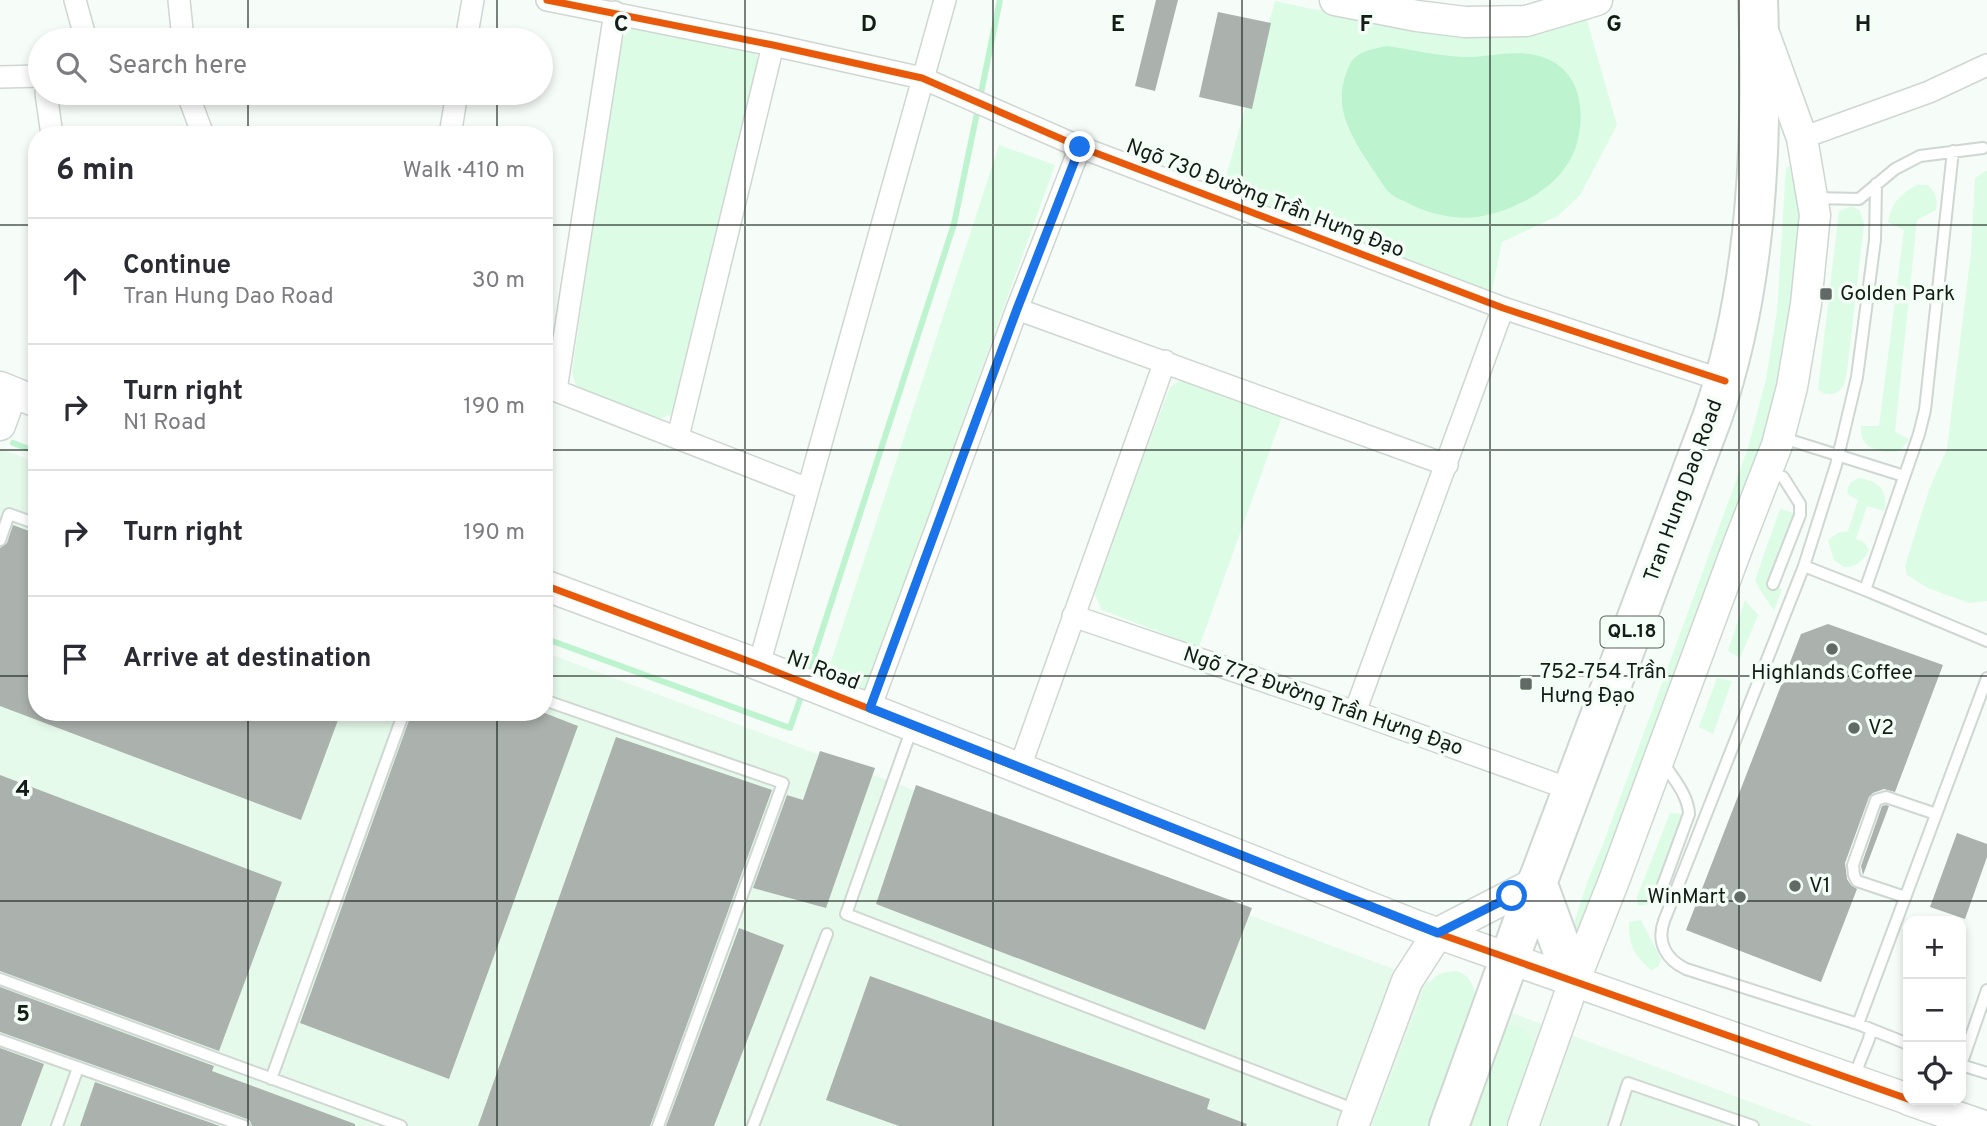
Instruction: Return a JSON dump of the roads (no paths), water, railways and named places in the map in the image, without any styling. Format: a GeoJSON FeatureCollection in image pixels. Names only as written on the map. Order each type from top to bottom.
{"type":"FeatureCollection","features":[{"type":"Feature","properties":{"kind":"highway","name":"Tran Hung Dao Road"},"geometry":{"type":"LineString","coordinates":[[1449,1126],[1725,381],[1734,345],[1752,237],[1758,133],[1759,9]]}},
{"type":"Feature","properties":{"kind":"highway"},"geometry":{"type":"LineString","coordinates":[[1537,883],[1574,982]]}},
{"type":"Feature","properties":{"kind":"street"},"geometry":{"type":"LineString","coordinates":[[75,0],[83,28]]}},
{"type":"Feature","properties":{"kind":"street"},"geometry":{"type":"LineString","coordinates":[[179,0],[182,28]]}},
{"type":"Feature","properties":{"kind":"street"},"geometry":{"type":"LineString","coordinates":[[468,28],[473,0]]}},
{"type":"Feature","properties":{"kind":"street","name":"Ngõ 730 Đường Trần Hưng Đạo"},"geometry":{"type":"LineString","coordinates":[[547,0],[774,45],[932,82],[1080,147],[1503,308],[1725,381]]}},
{"type":"Feature","properties":{"kind":"street"},"geometry":{"type":"LineString","coordinates":[[759,665],[808,489],[932,82],[945,0]]}},
{"type":"Feature","properties":{"kind":"street"},"geometry":{"type":"LineString","coordinates":[[1335,0],[1465,22],[1597,0]]}},
{"type":"Feature","properties":{"kind":"street"},"geometry":{"type":"LineString","coordinates":[[1523,1126],[1574,982],[1780,438],[1792,387],[1807,304],[1815,215],[1802,138],[1759,9]]}},
{"type":"Feature","properties":{"kind":"street"},"geometry":{"type":"LineString","coordinates":[[553,371],[615,12]]}},
{"type":"Feature","properties":{"kind":"street"},"geometry":{"type":"LineString","coordinates":[[678,437],[774,45]]}},
{"type":"Feature","properties":{"kind":"street"},"geometry":{"type":"LineString","coordinates":[[1802,138],[1929,92],[1987,65]]}},
{"type":"Feature","properties":{"kind":"street"},"geometry":{"type":"LineString","coordinates":[[0,77],[28,76]]}},
{"type":"Feature","properties":{"kind":"street"},"geometry":{"type":"LineString","coordinates":[[48,105],[51,126]]}},
{"type":"Feature","properties":{"kind":"street"},"geometry":{"type":"LineString","coordinates":[[192,105],[200,126]]}},
{"type":"Feature","properties":{"kind":"street"},"geometry":{"type":"LineString","coordinates":[[452,126],[455,105]]}},
{"type":"Feature","properties":{"kind":"street"},"geometry":{"type":"LineString","coordinates":[[870,708],[1017,309],[1080,147]]}},
{"type":"Feature","properties":{"kind":"street"},"geometry":{"type":"LineString","coordinates":[[1355,712],[1503,308]]}},
{"type":"Feature","properties":{"kind":"street"},"geometry":{"type":"LineString","coordinates":[[1017,309],[1447,465]]}},
{"type":"Feature","properties":{"kind":"street"},"geometry":{"type":"LineString","coordinates":[[1020,767],[1165,361]]}},
{"type":"Feature","properties":{"kind":"street"},"geometry":{"type":"LineString","coordinates":[[553,389],[808,489]]}},
{"type":"Feature","properties":{"kind":"street"},"geometry":{"type":"LineString","coordinates":[[0,425],[16,394]]}},
{"type":"Feature","properties":{"kind":"street","name":"N1 Road"},"geometry":{"type":"LineString","coordinates":[[553,588],[870,708],[1438,933],[1903,1098]]}},
{"type":"Feature","properties":{"kind":"street","name":"Ngõ 772 Đường Trần Hưng Đạo"},"geometry":{"type":"LineString","coordinates":[[1073,616],[1355,712],[1572,790]]}},
{"type":"Feature","properties":{"kind":"street"},"geometry":{"type":"LineString","coordinates":[[1355,1119],[1407,981],[1438,933],[1537,883]]}},
{"type":"Feature","properties":{"kind":"street","name":"N1 Road"},"geometry":{"type":"LineString","coordinates":[[1923,1105],[1984,1126]]}},
{"type":"Feature","properties":{"kind":"lane"},"geometry":{"type":"LineString","coordinates":[[1812,197],[1859,199],[1895,169],[1920,156],[1983,148]]}},
{"type":"Feature","properties":{"kind":"lane"},"geometry":{"type":"LineString","coordinates":[[1865,590],[1925,411],[1953,151]]}},
{"type":"Feature","properties":{"kind":"lane"},"geometry":{"type":"LineString","coordinates":[[1876,184],[1875,240],[1857,377],[1839,455],[1804,566],[1660,931],[1672,962],[1686,969],[1858,1024],[1903,1042]]}},
{"type":"Feature","properties":{"kind":"lane"},"geometry":{"type":"LineString","coordinates":[[1780,438],[1904,476]]}},
{"type":"Feature","properties":{"kind":"lane"},"geometry":{"type":"LineString","coordinates":[[1767,473],[1783,477],[1800,504],[1800,515],[1773,584]]}},
{"type":"Feature","properties":{"kind":"lane"},"geometry":{"type":"LineString","coordinates":[[0,540],[9,514],[28,521]]}},
{"type":"Feature","properties":{"kind":"lane"},"geometry":{"type":"LineString","coordinates":[[1804,566],[1987,640]]}},
{"type":"Feature","properties":{"kind":"lane"},"geometry":{"type":"LineString","coordinates":[[1858,1024],[1987,678]]}},
{"type":"Feature","properties":{"kind":"lane"},"geometry":{"type":"LineString","coordinates":[[553,703],[783,783],[658,1126]]}},
{"type":"Feature","properties":{"kind":"lane"},"geometry":{"type":"LineString","coordinates":[[271,1079],[401,721]]}},
{"type":"Feature","properties":{"kind":"lane"},"geometry":{"type":"LineString","coordinates":[[913,725],[846,914],[1355,1119]]}},
{"type":"Feature","properties":{"kind":"lane"},"geometry":{"type":"LineString","coordinates":[[1660,759],[1689,806],[1689,814],[1663,885]]}},
{"type":"Feature","properties":{"kind":"lane"},"geometry":{"type":"LineString","coordinates":[[1905,897],[1857,881],[1854,875],[1853,865],[1876,800],[1886,797],[1936,814]]}},
{"type":"Feature","properties":{"kind":"lane"},"geometry":{"type":"LineString","coordinates":[[753,1126],[827,934]]}},
{"type":"Feature","properties":{"kind":"lane"},"geometry":{"type":"LineString","coordinates":[[0,979],[401,1126]]}},
{"type":"Feature","properties":{"kind":"lane"},"geometry":{"type":"LineString","coordinates":[[1966,1051],[1987,990]]}},
{"type":"Feature","properties":{"kind":"lane"},"geometry":{"type":"LineString","coordinates":[[1853,1080],[1871,1029]]}},
{"type":"Feature","properties":{"kind":"lane"},"geometry":{"type":"LineString","coordinates":[[0,1040],[244,1126]]}},
{"type":"Feature","properties":{"kind":"lane"},"geometry":{"type":"LineString","coordinates":[[1966,1067],[1987,1073]]}},
{"type":"Feature","properties":{"kind":"lane"},"geometry":{"type":"LineString","coordinates":[[57,1126],[78,1068]]}},
{"type":"Feature","properties":{"kind":"lane"},"geometry":{"type":"LineString","coordinates":[[1614,1126],[1628,1083],[1753,1126]]}},
{"type":"Feature","properties":{"kind":"waterway"},"geometry":{"type":"LineString","coordinates":[[980,98],[1000,0]]}},
{"type":"Feature","properties":{"kind":"waterway"},"geometry":{"type":"LineString","coordinates":[[807,677],[954,224],[978,108]]}},
{"type":"Feature","properties":{"kind":"waterway"},"geometry":{"type":"LineString","coordinates":[[13,443],[28,449]]}},
{"type":"Feature","properties":{"kind":"waterway"},"geometry":{"type":"LineString","coordinates":[[553,641],[790,728],[803,691]]}},
{"type":"Feature","properties":{"kind":"place","name":"Golden Park"},"geometry":{"type":"Point","coordinates":[1826,294]}},
{"type":"Feature","properties":{"kind":"place","name":"Highlands Coffee"},"geometry":{"type":"Point","coordinates":[1832,649]}},
{"type":"Feature","properties":{"kind":"place","name":"752-754 Trần Hưng Đạo"},"geometry":{"type":"Point","coordinates":[1526,684]}},
{"type":"Feature","properties":{"kind":"place","name":"V2"},"geometry":{"type":"Point","coordinates":[1854,728]}},
{"type":"Feature","properties":{"kind":"place","name":"V1"},"geometry":{"type":"Point","coordinates":[1795,886]}},
{"type":"Feature","properties":{"kind":"place","name":"WinMart"},"geometry":{"type":"Point","coordinates":[1740,897]}}]}
